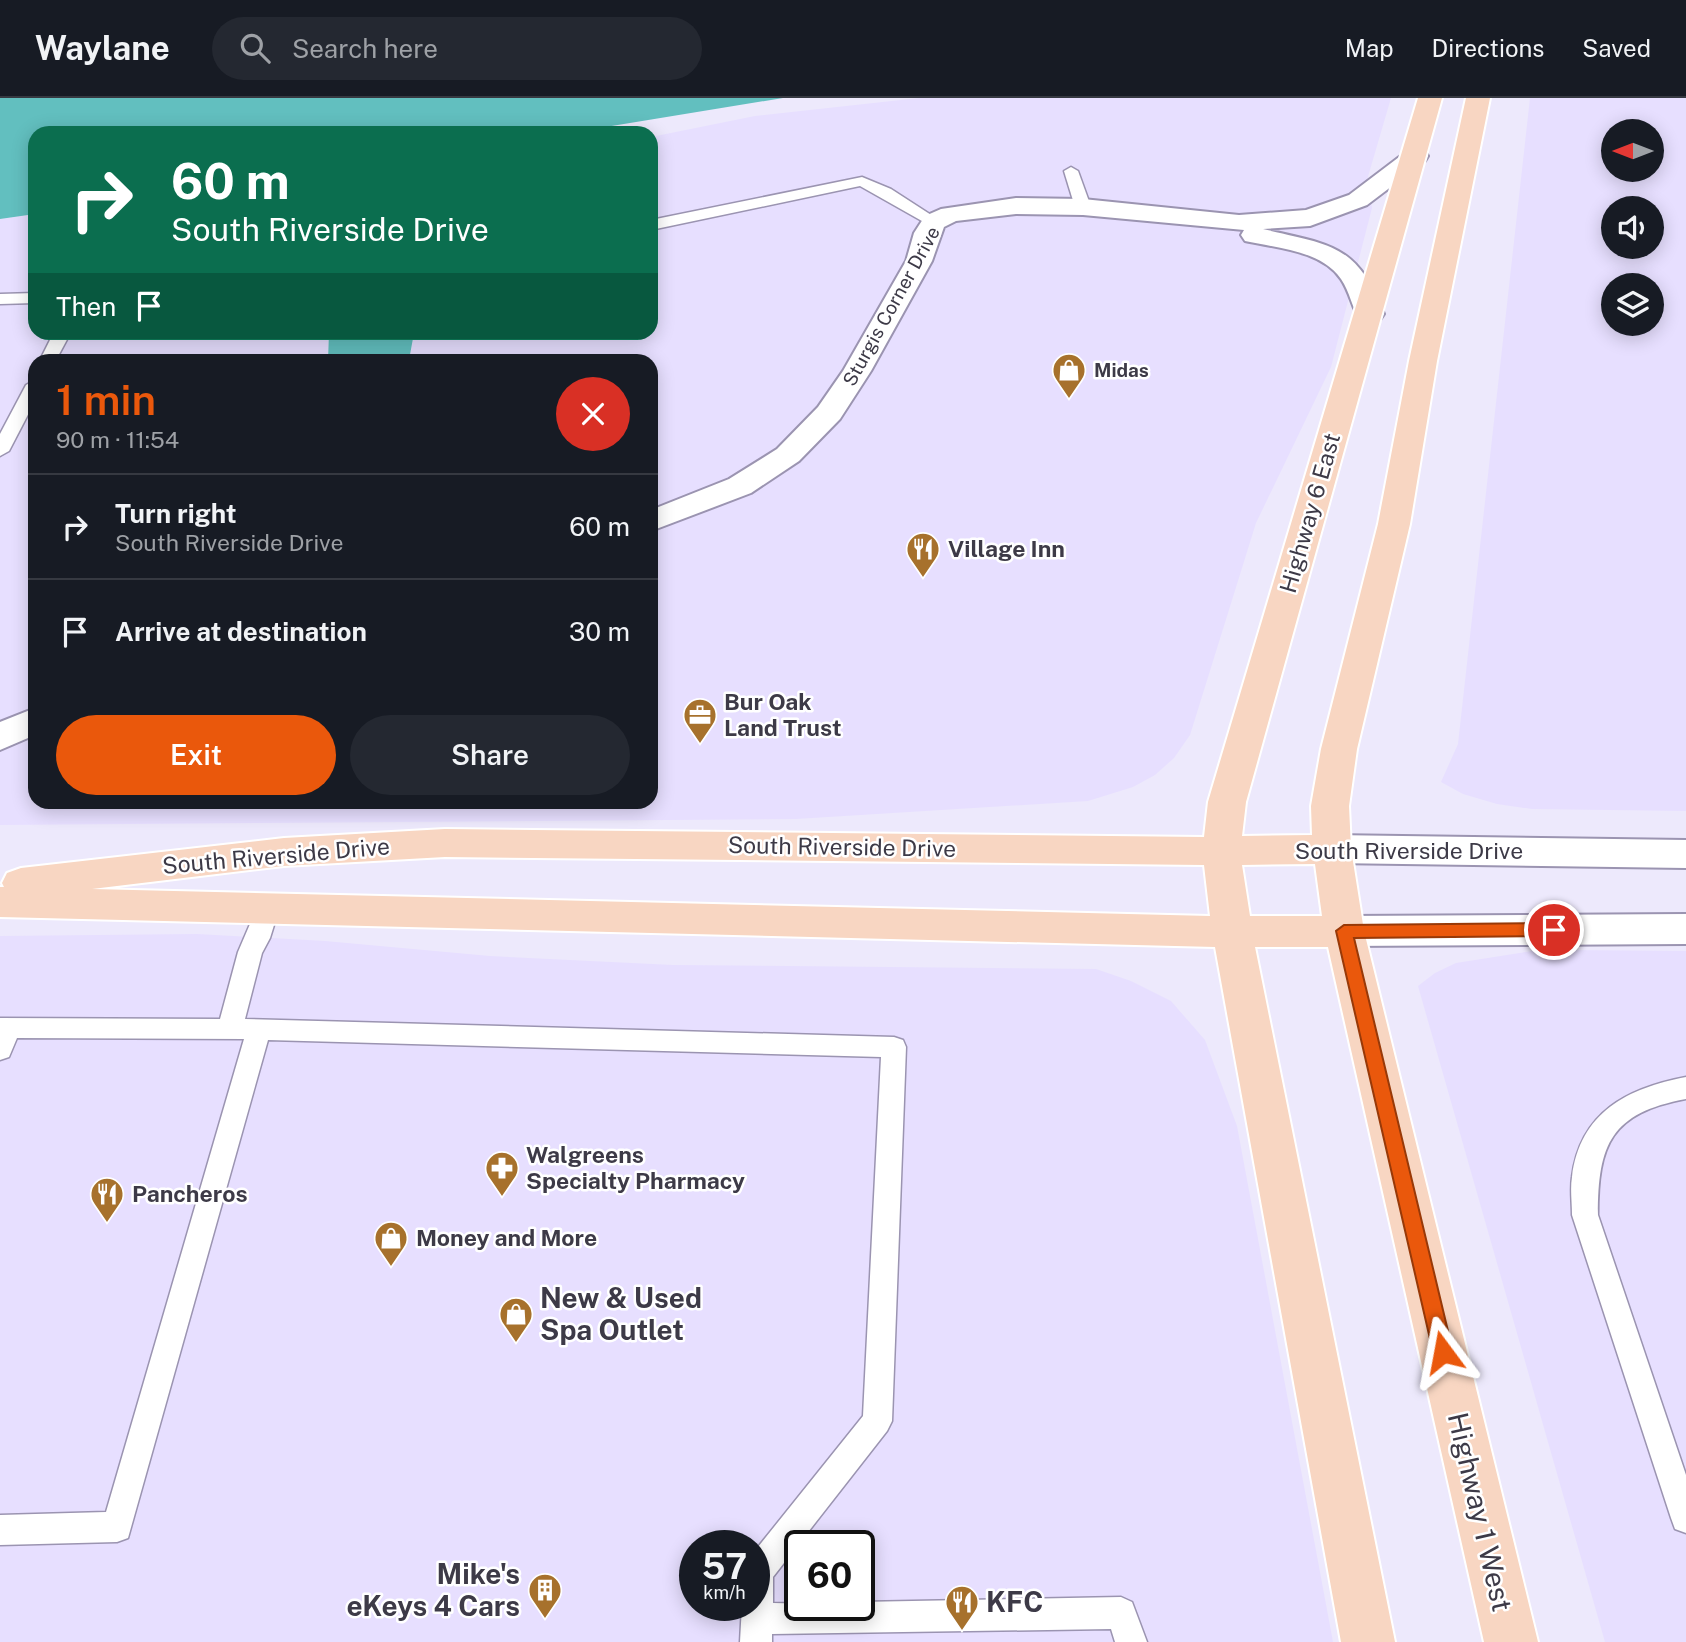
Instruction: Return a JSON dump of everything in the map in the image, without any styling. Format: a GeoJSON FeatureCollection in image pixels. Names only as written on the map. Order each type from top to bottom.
{"type":"FeatureCollection","features":[{"type":"Feature","properties":{"kind":"main road","name":"Highway 6 East"},"geometry":{"type":"LineString","coordinates":[[1232,932],[1221,851],[1227,802],[1416,156],[1430,98]]}},
{"type":"Feature","properties":{"kind":"main road"},"geometry":{"type":"LineString","coordinates":[[1344,931],[1332,849],[1330,806],[1339,749],[1394,524],[1423,360],[1478,98]]}},
{"type":"Feature","properties":{"kind":"main road","name":"South Riverside Drive"},"geometry":{"type":"LineString","coordinates":[[0,885],[284,852],[445,843],[1221,851],[1332,849]]}},
{"type":"Feature","properties":{"kind":"main road","name":"South Riverside Drive"},"geometry":{"type":"LineString","coordinates":[[0,902],[1232,932],[1344,931]]}},
{"type":"Feature","properties":{"kind":"main road","name":"Highway 1 West"},"geometry":{"type":"LineString","coordinates":[[1344,931],[1511,1642]]}},
{"type":"Feature","properties":{"kind":"main road"},"geometry":{"type":"LineString","coordinates":[[1232,932],[1368,1642]]}},
{"type":"Feature","properties":{"kind":"street","name":"Sturgis Corner Drive"},"geometry":{"type":"LineString","coordinates":[[658,519],[740,486],[788,455],[829,413],[857,371],[919,261],[927,233],[934,222],[950,214],[1016,206],[1083,207],[1216,221],[1271,222],[1310,218],[1358,200],[1416,156]]}},
{"type":"Feature","properties":{"kind":"street","name":"Sturgis Corner Drive"},"geometry":{"type":"LineString","coordinates":[[1216,221],[1247,233],[1301,244],[1340,261],[1356,277],[1370,314]]}},
{"type":"Feature","properties":{"kind":"street"},"geometry":{"type":"LineString","coordinates":[[0,737],[28,723]]}},
{"type":"Feature","properties":{"kind":"street","name":"South Riverside Drive"},"geometry":{"type":"LineString","coordinates":[[1332,849],[1686,854]]}},
{"type":"Feature","properties":{"kind":"street","name":"South Riverside Drive"},"geometry":{"type":"LineString","coordinates":[[1344,931],[1686,929]]}},
{"type":"Feature","properties":{"kind":"lane"},"geometry":{"type":"LineString","coordinates":[[1072,170],[1083,207]]}},
{"type":"Feature","properties":{"kind":"lane"},"geometry":{"type":"LineString","coordinates":[[658,224],[862,181],[886,192],[934,222]]}},
{"type":"Feature","properties":{"kind":"lane"},"geometry":{"type":"LineString","coordinates":[[0,299],[28,298]]}},
{"type":"Feature","properties":{"kind":"lane"},"geometry":{"type":"LineString","coordinates":[[0,452],[28,399]]}},
{"type":"Feature","properties":{"kind":"lane"},"geometry":{"type":"LineString","coordinates":[[230,1029],[250,952],[258,938],[267,909]]}},
{"type":"Feature","properties":{"kind":"lane"},"geometry":{"type":"LineString","coordinates":[[3,1035],[230,1029],[894,1047],[877,1421],[758,1572],[756,1630],[1121,1613],[1131,1642]]}},
{"type":"Feature","properties":{"kind":"lane"},"geometry":{"type":"LineString","coordinates":[[0,1530],[117,1527],[259,1030]]}},
{"type":"Feature","properties":{"kind":"lane"},"geometry":{"type":"LineString","coordinates":[[1686,1088],[1659,1093],[1623,1110],[1596,1136],[1585,1175],[1585,1215],[1686,1517]]}},
{"type":"Feature","properties":{"kind":"shaded area"},"geometry":{"type":"Polygon","coordinates":[[[0,98],[783,98],[612,126],[28,126],[28,215],[0,219],[0,98]]]}},
{"type":"Feature","properties":{"kind":"shaded area"},"geometry":{"type":"Polygon","coordinates":[[[919,98],[1391,98],[1367,180],[1372,208],[1331,367],[1256,523],[1190,735],[1174,758],[1155,775],[1133,787],[1088,801],[796,819],[0,825],[0,219],[28,215],[28,340],[329,340],[328,354],[28,354],[28,809],[658,809],[658,354],[410,354],[413,340],[658,340],[658,136],[755,116],[919,98]]]}},
{"type":"Feature","properties":{"kind":"shaded area"},"geometry":{"type":"Polygon","coordinates":[[[1530,98],[1686,98],[1686,811],[1532,809],[1497,804],[1463,794],[1441,782],[1458,744],[1530,98]]]}},
{"type":"Feature","properties":{"kind":"shaded area"},"geometry":{"type":"Polygon","coordinates":[[[329,340],[413,340],[410,354],[328,354],[329,340]]]}},
{"type":"Feature","properties":{"kind":"shaded area"},"geometry":{"type":"Polygon","coordinates":[[[197,934],[325,941],[490,956],[673,965],[1096,969],[1131,981],[1171,1001],[1205,1040],[1237,1126],[1333,1642],[0,1642],[0,936],[197,934]]]}},
{"type":"Feature","properties":{"kind":"shaded area"},"geometry":{"type":"Polygon","coordinates":[[[1532,951],[1686,951],[1686,1642],[1605,1642],[1418,986],[1435,973],[1456,963],[1532,951]]]}},
{"type":"Feature","properties":{"kind":"place","name":"Midas"},"geometry":{"type":"Point","coordinates":[1069,400]}},
{"type":"Feature","properties":{"kind":"place","name":"Village Inn"},"geometry":{"type":"Point","coordinates":[923,579]}},
{"type":"Feature","properties":{"kind":"place","name":"Bur Oak Land Trust"},"geometry":{"type":"Point","coordinates":[700,745]}},
{"type":"Feature","properties":{"kind":"place","name":"Walgreens Specialty Pharmacy"},"geometry":{"type":"Point","coordinates":[502,1198]}},
{"type":"Feature","properties":{"kind":"place","name":"Pancheros"},"geometry":{"type":"Point","coordinates":[107,1224]}},
{"type":"Feature","properties":{"kind":"place","name":"Money and More"},"geometry":{"type":"Point","coordinates":[391,1268]}},
{"type":"Feature","properties":{"kind":"place","name":"New & Used Spa Outlet"},"geometry":{"type":"Point","coordinates":[516,1344]}},
{"type":"Feature","properties":{"kind":"place","name":"Mike's eKeys 4 Cars"},"geometry":{"type":"Point","coordinates":[545,1620]}},
{"type":"Feature","properties":{"kind":"place","name":"KFC"},"geometry":{"type":"Point","coordinates":[962,1632]}},
{"type":"Feature","properties":{"kind":"route"},"geometry":{"type":"LineString","coordinates":[[1443,1352],[1344,931],[1554,930]]}}]}
